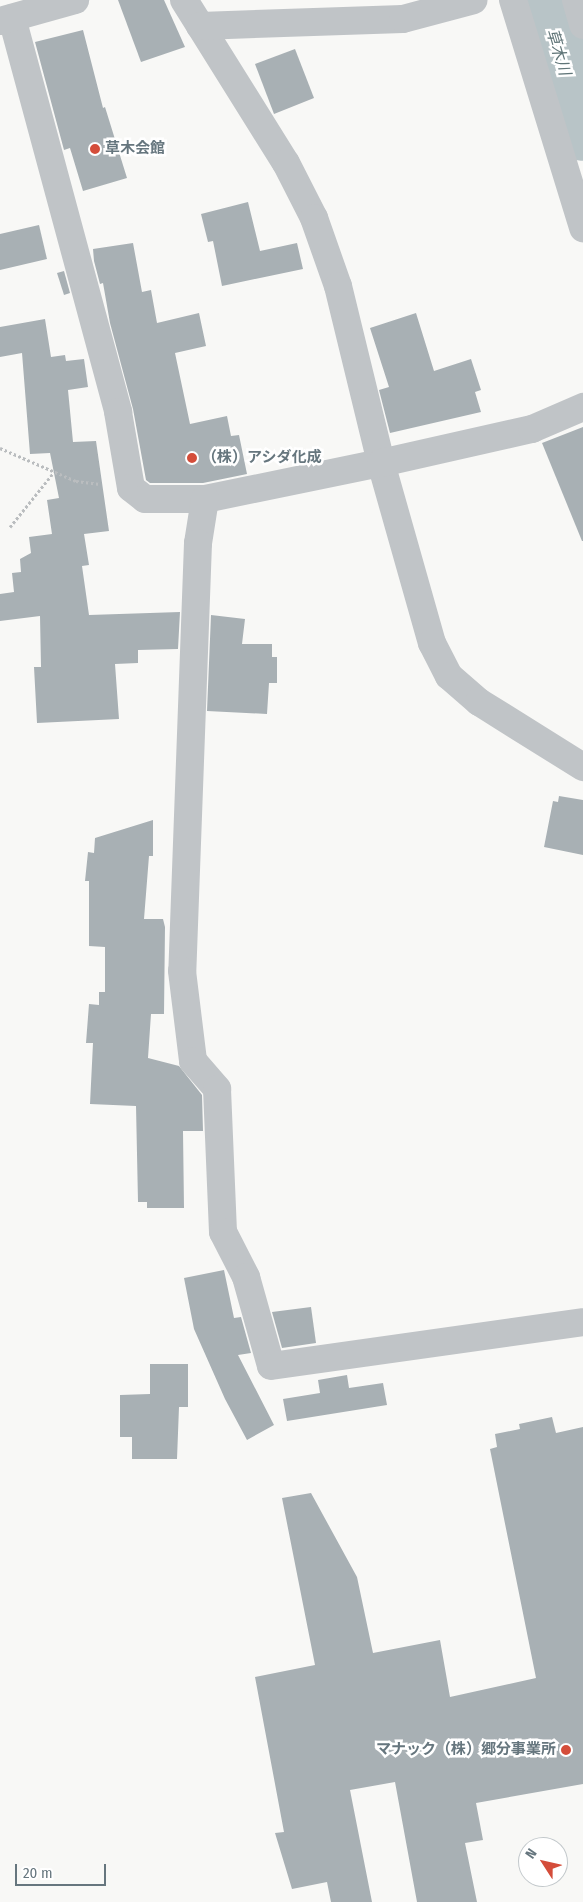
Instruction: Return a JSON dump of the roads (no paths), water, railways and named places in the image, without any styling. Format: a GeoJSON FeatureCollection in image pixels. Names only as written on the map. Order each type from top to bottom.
{"type":"FeatureCollection","features":[{"type":"Feature","properties":{"kind":"street"},"geometry":{"type":"LineString","coordinates":[[76,0],[6,19],[118,412],[131,488],[145,499],[205,499],[532,430],[583,407]]}},
{"type":"Feature","properties":{"kind":"street"},"geometry":{"type":"LineString","coordinates":[[184,0],[286,163],[314,218],[338,286],[380,463],[432,643],[449,676],[479,702],[583,767]]}},
{"type":"Feature","properties":{"kind":"street"},"geometry":{"type":"LineString","coordinates":[[200,26],[403,19],[474,0]]}},
{"type":"Feature","properties":{"kind":"street"},"geometry":{"type":"LineString","coordinates":[[513,0],[583,228]]}},
{"type":"Feature","properties":{"kind":"street"},"geometry":{"type":"LineString","coordinates":[[576,0],[583,25]]}},
{"type":"Feature","properties":{"kind":"street"},"geometry":{"type":"LineString","coordinates":[[205,499],[198,543],[182,971],[193,1061],[217,1089],[223,1232],[246,1276],[271,1366],[583,1322]]}},
{"type":"Feature","properties":{"kind":"waterway","name":"草木川"},"geometry":{"type":"LineString","coordinates":[[542,0],[583,133]]}},
{"type":"Feature","properties":{"kind":"place","name":"草木会館"},"geometry":{"type":"Point","coordinates":[95,149]}},
{"type":"Feature","properties":{"kind":"place","name":"（株）アシダ化成"},"geometry":{"type":"Point","coordinates":[192,458]}},
{"type":"Feature","properties":{"kind":"place","name":"マナック（株）郷分事業所"},"geometry":{"type":"Point","coordinates":[566,1750]}}]}
